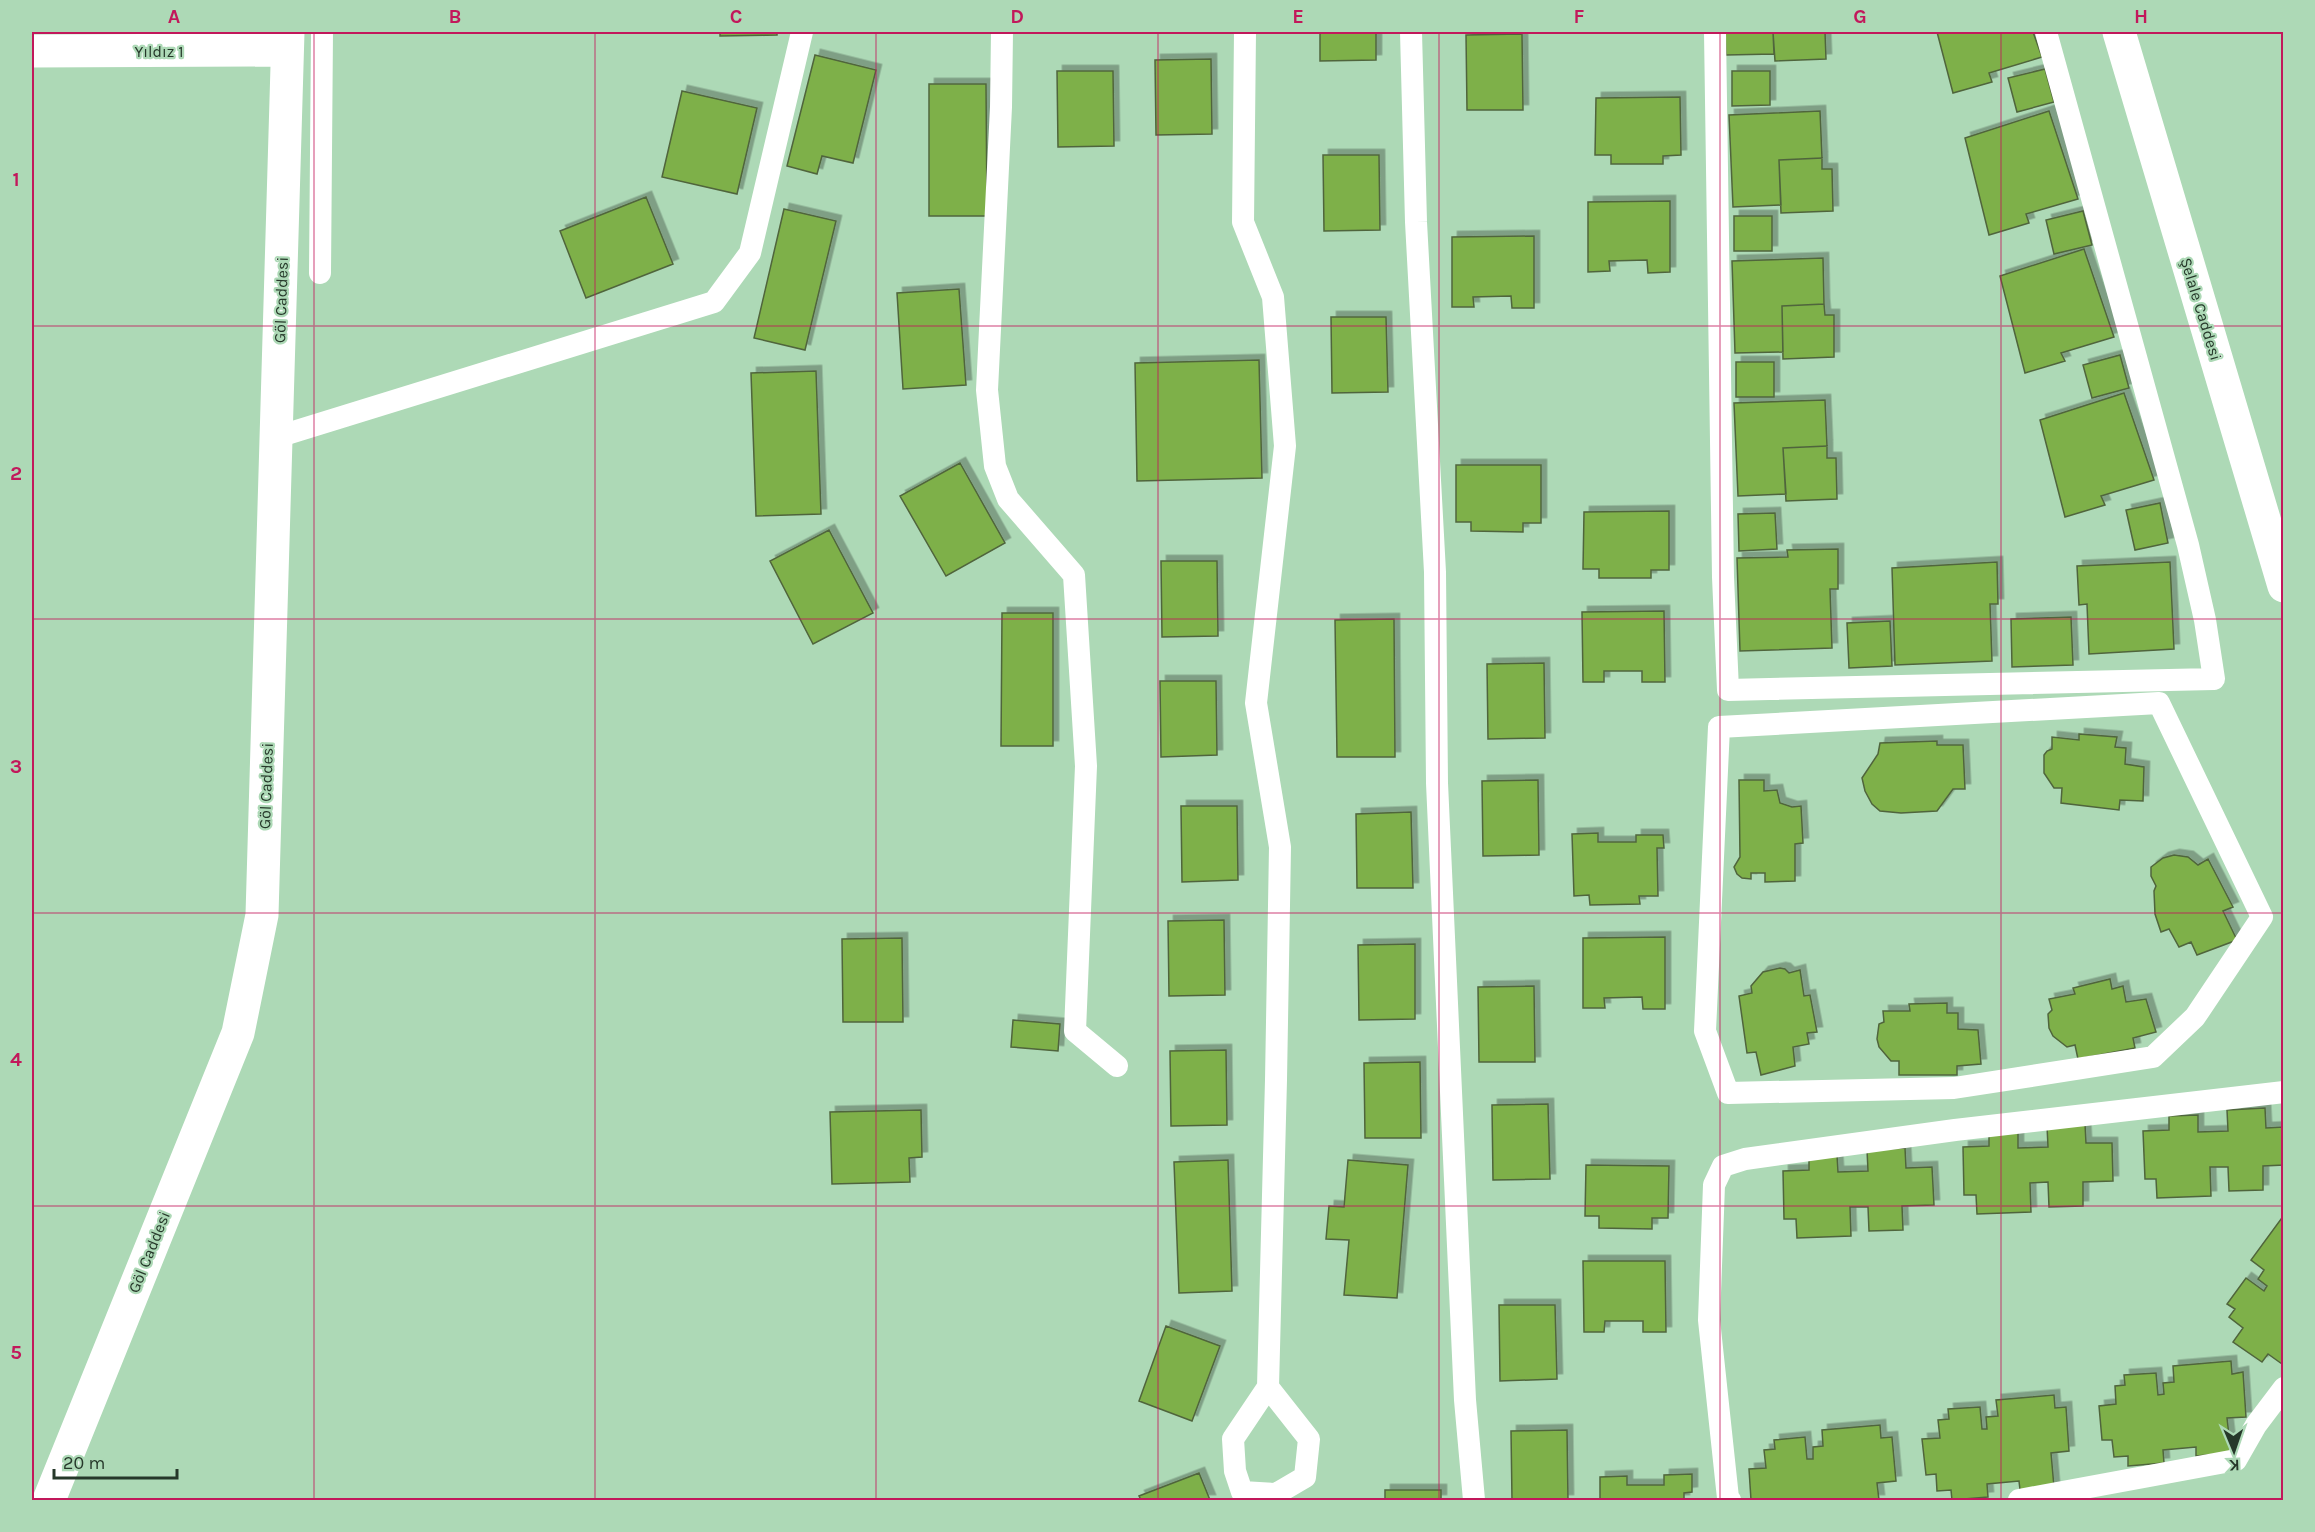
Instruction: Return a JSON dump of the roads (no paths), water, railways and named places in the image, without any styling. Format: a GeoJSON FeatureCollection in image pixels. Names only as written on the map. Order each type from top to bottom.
{"type":"FeatureCollection","features":[{"type":"Feature","properties":{"kind":"street","name":"Şelale Caddesi"},"geometry":{"type":"LineString","coordinates":[[2119,32],[2283,586]]}},
{"type":"Feature","properties":{"kind":"street","name":"Göl Caddesi"},"geometry":{"type":"LineString","coordinates":[[49,1500],[238,1033],[262,915],[288,41]]}},
{"type":"Feature","properties":{"kind":"street","name":"Yıldız 1"},"geometry":{"type":"LineString","coordinates":[[32,51],[288,41]]}},
{"type":"Feature","properties":{"kind":"lane"},"geometry":{"type":"LineString","coordinates":[[320,273],[322,32]]}},
{"type":"Feature","properties":{"kind":"lane"},"geometry":{"type":"LineString","coordinates":[[277,437],[714,302],[750,253],[802,32]]}},
{"type":"Feature","properties":{"kind":"lane"},"geometry":{"type":"LineString","coordinates":[[1002,32],[1001,108],[987,390],[995,466],[1008,499],[1074,575],[1086,766],[1075,1031],[1117,1066]]}},
{"type":"Feature","properties":{"kind":"lane"},"geometry":{"type":"LineString","coordinates":[[1245,32],[1243,222],[1274,297],[1285,446],[1256,703],[1280,847],[1268,1387],[1233,1439],[1235,1471],[1242,1492],[1276,1494],[1305,1477],[1309,1439],[1268,1387]]}},
{"type":"Feature","properties":{"kind":"lane"},"geometry":{"type":"LineString","coordinates":[[1411,32],[1416,222],[1435,572],[1438,795],[1465,1400],[1474,1500]]}},
{"type":"Feature","properties":{"kind":"lane"},"geometry":{"type":"LineString","coordinates":[[1715,32],[1723,577],[1728,690],[2214,679],[2205,620],[2188,545],[2046,32]]}},
{"type":"Feature","properties":{"kind":"lane"},"geometry":{"type":"LineString","coordinates":[[2159,703],[2262,917],[2195,1017],[2153,1057],[1954,1088],[1728,1093],[1705,1030],[1719,727],[2159,703]]}},
{"type":"Feature","properties":{"kind":"lane"},"geometry":{"type":"LineString","coordinates":[[1731,1500],[1728,1498],[1709,1320],[1714,1185],[1723,1166],[1745,1159],[1955,1130],[2283,1092]]}},
{"type":"Feature","properties":{"kind":"lane"},"geometry":{"type":"LineString","coordinates":[[2019,1500],[2236,1460],[2256,1425],[2283,1388]]}}]}
